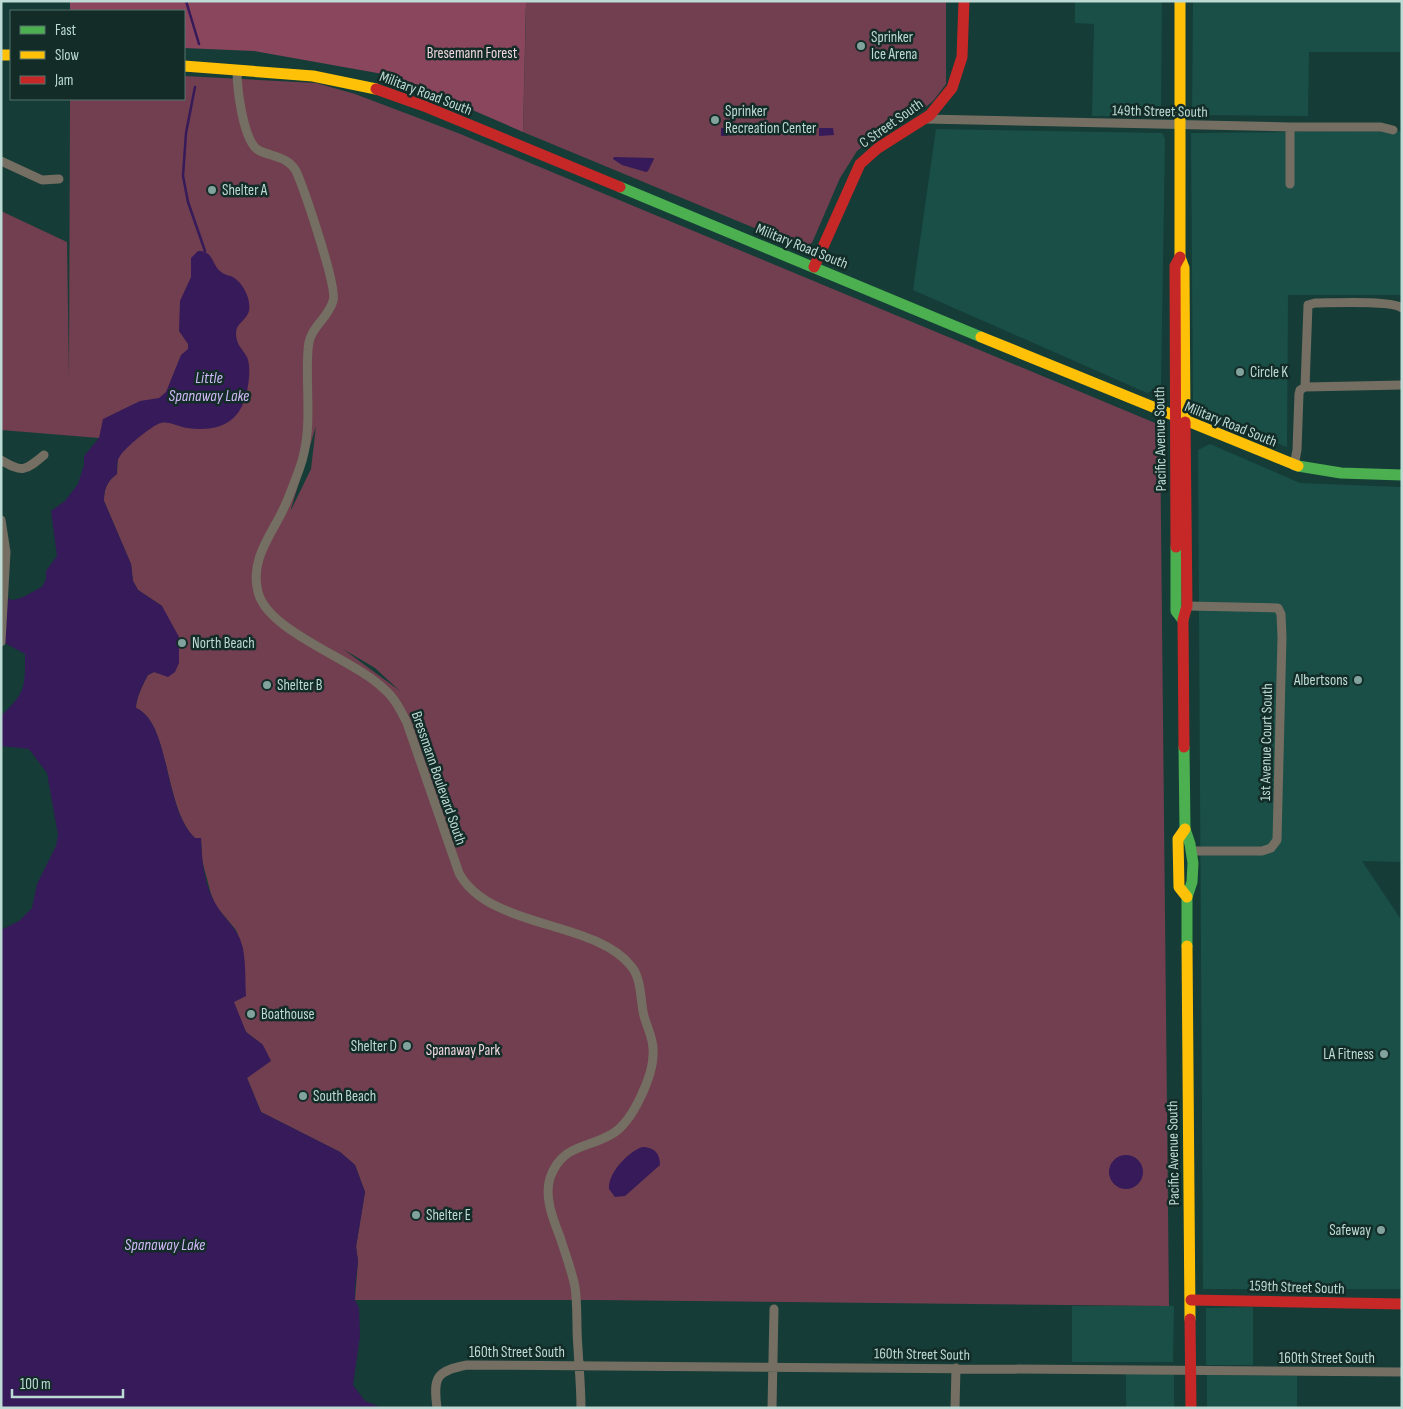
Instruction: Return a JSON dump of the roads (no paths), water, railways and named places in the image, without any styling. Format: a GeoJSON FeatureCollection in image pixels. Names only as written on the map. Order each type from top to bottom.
{"type":"FeatureCollection","features":[{"type":"Feature","properties":{"kind":"main road","name":"C Street South"},"geometry":{"type":"LineString","coordinates":[[814,267],[860,164],[882,145],[926,118],[943,103],[960,72],[965,40],[964,1]]}},
{"type":"Feature","properties":{"kind":"main road","name":"Pacific Avenue South"},"geometry":{"type":"LineString","coordinates":[[1180,1],[1180,257],[1184,268],[1176,611],[1183,620]]}},
{"type":"Feature","properties":{"kind":"main road","name":"Military Road South"},"geometry":{"type":"LineString","coordinates":[[185,66],[315,76],[387,93],[428,108],[1294,466],[1340,474],[1402,475]]}},
{"type":"Feature","properties":{"kind":"main road","name":"Pacific Avenue South"},"geometry":{"type":"LineString","coordinates":[[1180,420],[1187,606],[1183,620],[1184,829],[1178,839],[1178,870],[1179,887],[1187,897]]}},
{"type":"Feature","properties":{"kind":"main road","name":"Pacific Avenue South"},"geometry":{"type":"LineString","coordinates":[[1184,829],[1191,839],[1192,888],[1187,897],[1187,1117],[1192,1370],[1191,1408]]}},
{"type":"Feature","properties":{"kind":"main road","name":"159th Street South"},"geometry":{"type":"LineString","coordinates":[[1191,1300],[1402,1304]]}},
{"type":"Feature","properties":{"kind":"street","name":"Bressmann Boulevard South"},"geometry":{"type":"LineString","coordinates":[[237,70],[248,137],[256,148],[290,163],[296,172],[330,270],[335,294],[331,306],[312,330],[308,347],[309,427],[304,455],[284,509],[257,562],[256,581],[262,604],[276,620],[378,683],[396,702],[407,723],[458,873],[471,890],[503,908],[604,945],[631,966],[638,980],[640,1000],[654,1054],[642,1098],[628,1120],[613,1134],[579,1146],[567,1154],[553,1172],[549,1183],[550,1210],[574,1286],[581,1366]]}},
{"type":"Feature","properties":{"kind":"street","name":"149th Street South"},"geometry":{"type":"LineString","coordinates":[[926,118],[1179,125],[1381,127],[1393,130]]}},
{"type":"Feature","properties":{"kind":"street"},"geometry":{"type":"LineString","coordinates":[[1290,127],[1290,184]]}},
{"type":"Feature","properties":{"kind":"street"},"geometry":{"type":"LineString","coordinates":[[1,161],[42,180],[59,179]]}},
{"type":"Feature","properties":{"kind":"street"},"geometry":{"type":"LineString","coordinates":[[1305,387],[1306,313],[1308,305],[1315,303],[1380,304],[1402,308]]}},
{"type":"Feature","properties":{"kind":"street"},"geometry":{"type":"LineString","coordinates":[[1294,466],[1297,450],[1300,390],[1305,387],[1402,386]]}},
{"type":"Feature","properties":{"kind":"street"},"geometry":{"type":"LineString","coordinates":[[1,460],[20,470],[28,468],[44,455]]}},
{"type":"Feature","properties":{"kind":"street"},"geometry":{"type":"LineString","coordinates":[[1,520],[5,533],[5,576],[1,642]]}},
{"type":"Feature","properties":{"kind":"street","name":"1st Avenue Court South"},"geometry":{"type":"LineString","coordinates":[[1187,606],[1278,608],[1281,614],[1282,637],[1279,825],[1277,840],[1274,845],[1262,851],[1191,851]]}},
{"type":"Feature","properties":{"kind":"street"},"geometry":{"type":"LineString","coordinates":[[772,1408],[774,1309]]}},
{"type":"Feature","properties":{"kind":"street","name":"160th Street South"},"geometry":{"type":"LineString","coordinates":[[437,1408],[436,1380],[442,1372],[467,1365],[1402,1372]]}},
{"type":"Feature","properties":{"kind":"street"},"geometry":{"type":"LineString","coordinates":[[581,1366],[581,1408]]}},
{"type":"Feature","properties":{"kind":"street"},"geometry":{"type":"LineString","coordinates":[[955,1408],[956,1368]]}},
{"type":"Feature","properties":{"kind":"water"},"geometry":{"type":"Polygon","coordinates":[[[721,128],[734,128],[735,135],[721,136],[721,128]]]}},
{"type":"Feature","properties":{"kind":"water"},"geometry":{"type":"Polygon","coordinates":[[[819,128],[833,128],[834,135],[819,136],[819,128]]]}},
{"type":"Feature","properties":{"kind":"water"},"geometry":{"type":"Polygon","coordinates":[[[614,157],[654,159],[646,172],[622,165],[613,159],[614,157]]]}},
{"type":"Feature","properties":{"kind":"water","name":"Spanaway Lake"},"geometry":{"type":"Polygon","coordinates":[[[198,251],[207,253],[218,269],[237,280],[247,294],[249,311],[236,330],[236,337],[248,361],[247,391],[239,411],[233,418],[218,427],[198,429],[171,423],[161,423],[145,432],[120,456],[117,462],[117,474],[108,482],[105,489],[104,501],[131,564],[133,581],[138,590],[162,606],[179,637],[179,663],[175,672],[168,677],[154,672],[148,675],[138,696],[136,708],[147,717],[155,730],[162,748],[177,807],[185,824],[195,838],[201,838],[203,864],[209,890],[217,906],[239,936],[241,942],[245,961],[246,996],[234,1002],[246,1032],[263,1045],[271,1061],[247,1078],[261,1112],[340,1152],[355,1165],[365,1192],[356,1247],[358,1261],[355,1300],[359,1308],[360,1336],[353,1385],[365,1401],[383,1408],[1,1408],[1,930],[19,921],[32,908],[37,884],[56,846],[58,835],[47,773],[29,749],[1,746],[1,716],[20,695],[25,675],[25,654],[3,642],[6,598],[13,600],[21,598],[42,587],[46,579],[46,571],[57,556],[51,511],[65,501],[78,484],[84,465],[84,456],[99,438],[103,419],[140,401],[159,398],[166,392],[181,355],[188,349],[188,344],[179,331],[180,301],[191,277],[191,258],[198,251]]]}},
{"type":"Feature","properties":{"kind":"water"},"geometry":{"type":"Polygon","coordinates":[[[642,1147],[650,1148],[656,1152],[660,1165],[625,1196],[615,1197],[609,1189],[615,1170],[630,1154],[642,1147]]]}},
{"type":"Feature","properties":{"kind":"water"},"geometry":{"type":"Polygon","coordinates":[[[1126,1155],[1138,1160],[1143,1172],[1138,1184],[1126,1189],[1114,1184],[1109,1172],[1114,1160],[1126,1155]]]}},
{"type":"Feature","properties":{"kind":"waterway"},"geometry":{"type":"LineString","coordinates":[[186,1],[199,44]]}},
{"type":"Feature","properties":{"kind":"waterway"},"geometry":{"type":"LineString","coordinates":[[195,87],[186,133],[183,176],[188,202],[205,251]]}},
{"type":"Feature","properties":{"kind":"place","name":"Sprinker Ice Arena"},"geometry":{"type":"Point","coordinates":[861,46]}},
{"type":"Feature","properties":{"kind":"place","name":"Sprinker Recreation Center"},"geometry":{"type":"Point","coordinates":[715,120]}},
{"type":"Feature","properties":{"kind":"place","name":"Shelter A"},"geometry":{"type":"Point","coordinates":[212,190]}},
{"type":"Feature","properties":{"kind":"place","name":"Circle K"},"geometry":{"type":"Point","coordinates":[1240,372]}},
{"type":"Feature","properties":{"kind":"place","name":"North Beach"},"geometry":{"type":"Point","coordinates":[182,643]}},
{"type":"Feature","properties":{"kind":"place","name":"Albertsons"},"geometry":{"type":"Point","coordinates":[1358,680]}},
{"type":"Feature","properties":{"kind":"place","name":"Shelter B"},"geometry":{"type":"Point","coordinates":[267,685]}},
{"type":"Feature","properties":{"kind":"place","name":"Boathouse"},"geometry":{"type":"Point","coordinates":[251,1014]}},
{"type":"Feature","properties":{"kind":"place","name":"Shelter D"},"geometry":{"type":"Point","coordinates":[407,1046]}},
{"type":"Feature","properties":{"kind":"place","name":"LA Fitness"},"geometry":{"type":"Point","coordinates":[1384,1054]}},
{"type":"Feature","properties":{"kind":"place","name":"South Beach"},"geometry":{"type":"Point","coordinates":[303,1096]}},
{"type":"Feature","properties":{"kind":"place","name":"Shelter E"},"geometry":{"type":"Point","coordinates":[416,1215]}},
{"type":"Feature","properties":{"kind":"place","name":"Safeway"},"geometry":{"type":"Point","coordinates":[1381,1230]}},
{"type":"Feature","properties":{"kind":"park label","name":"Bresemann Forest"},"geometry":{"type":"Point","coordinates":[472,53]}},
{"type":"Feature","properties":{"kind":"park label","name":"Spanaway Park"},"geometry":{"type":"Point","coordinates":[463,1050]}},
{"type":"Feature","properties":{"kind":"water label","name":"Little Spanaway Lake"},"geometry":{"type":"Point","coordinates":[209,386]}}]}
